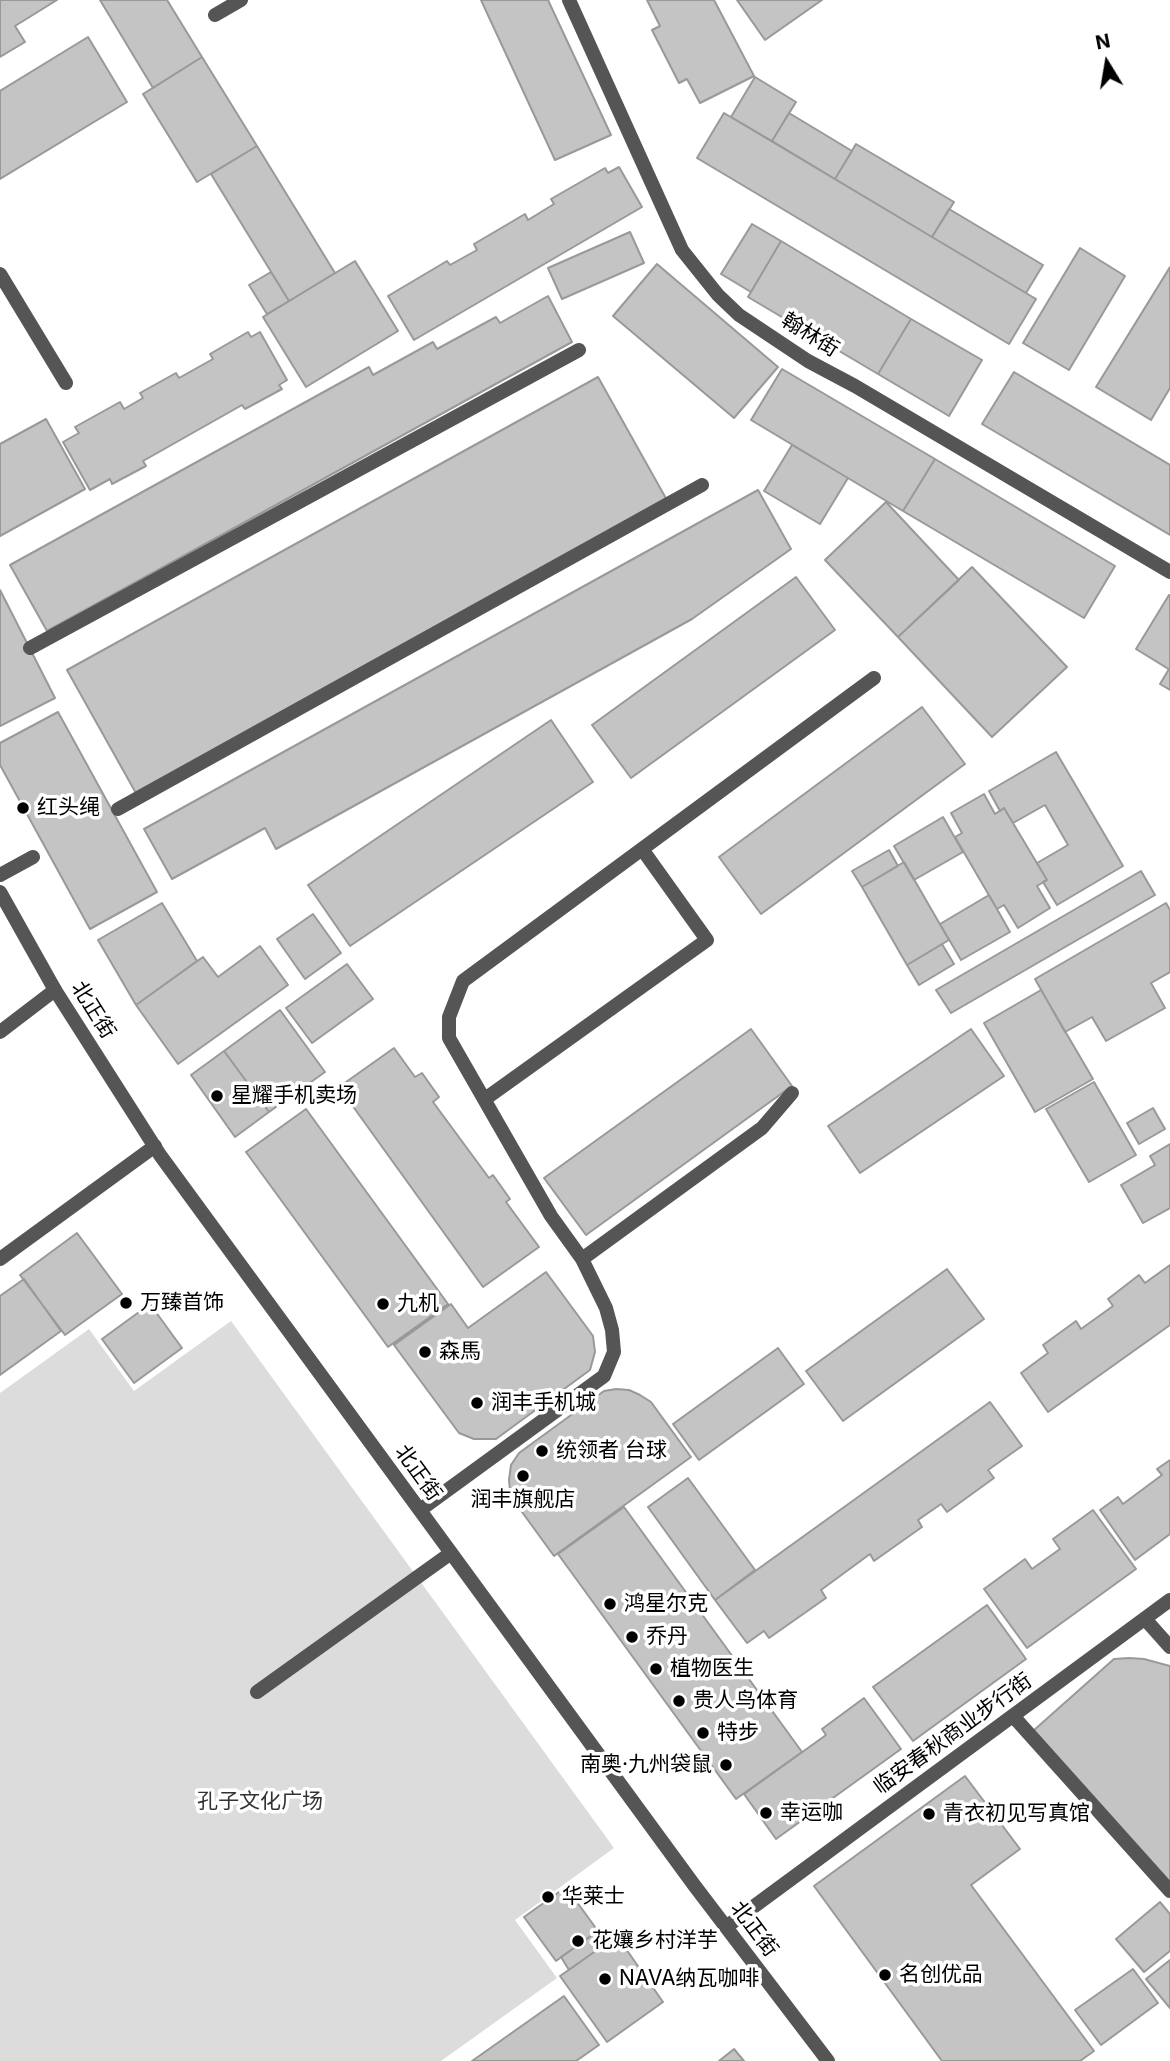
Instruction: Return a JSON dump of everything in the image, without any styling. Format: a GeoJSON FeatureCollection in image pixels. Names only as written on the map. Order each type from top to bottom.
{"type":"FeatureCollection","features":[{"type":"Feature","properties":{"kind":"street"},"geometry":{"type":"LineString","coordinates":[[215,15],[242,0]]}},
{"type":"Feature","properties":{"kind":"street","name":"翰林街"},"geometry":{"type":"LineString","coordinates":[[569,0],[682,250],[718,295],[739,315],[808,361],[1170,572]]}},
{"type":"Feature","properties":{"kind":"street"},"geometry":{"type":"LineString","coordinates":[[0,274],[66,383]]}},
{"type":"Feature","properties":{"kind":"street"},"geometry":{"type":"LineString","coordinates":[[30,648],[579,350]]}},
{"type":"Feature","properties":{"kind":"street"},"geometry":{"type":"LineString","coordinates":[[118,810],[702,485]]}},
{"type":"Feature","properties":{"kind":"street"},"geometry":{"type":"LineString","coordinates":[[420,1510],[604,1376],[614,1352],[606,1308],[582,1259],[551,1216],[449,1038],[449,1017],[464,981],[874,678]]}},
{"type":"Feature","properties":{"kind":"street"},"geometry":{"type":"LineString","coordinates":[[485,1099],[707,940],[642,849]]}},
{"type":"Feature","properties":{"kind":"street"},"geometry":{"type":"LineString","coordinates":[[0,875],[33,857]]}},
{"type":"Feature","properties":{"kind":"street","name":"北正街"},"geometry":{"type":"LineString","coordinates":[[0,892],[55,990],[155,1146],[726,1927],[828,2061]]}},
{"type":"Feature","properties":{"kind":"street"},"geometry":{"type":"LineString","coordinates":[[0,1032],[55,990]]}},
{"type":"Feature","properties":{"kind":"street"},"geometry":{"type":"LineString","coordinates":[[582,1259],[762,1128],[792,1093]]}},
{"type":"Feature","properties":{"kind":"street"},"geometry":{"type":"LineString","coordinates":[[0,1259],[155,1146]]}},
{"type":"Feature","properties":{"kind":"street"},"geometry":{"type":"LineString","coordinates":[[257,1692],[451,1553]]}},
{"type":"Feature","properties":{"kind":"street","name":"临安春秋商业步行街"},"geometry":{"type":"LineString","coordinates":[[726,1927],[1170,1600]]}},
{"type":"Feature","properties":{"kind":"street"},"geometry":{"type":"LineString","coordinates":[[1145,1619],[1170,1647]]}},
{"type":"Feature","properties":{"kind":"street"},"geometry":{"type":"LineString","coordinates":[[1013,1716],[1170,1891]]}},
{"type":"Feature","properties":{"kind":"green space","name":"孔子文化广场"},"geometry":{"type":"Polygon","coordinates":[[[231,1321],[614,1848],[515,1920],[557,1978],[441,2061],[0,2061],[0,1393],[89,1329],[134,1391],[231,1321]]]}},
{"type":"Feature","properties":{"kind":"building"},"geometry":{"type":"Polygon","coordinates":[[[0,0],[57,0],[15,26],[25,42],[0,57],[0,0]]]}},
{"type":"Feature","properties":{"kind":"building"},"geometry":{"type":"Polygon","coordinates":[[[100,0],[167,0],[202,57],[153,88],[100,0]]]}},
{"type":"Feature","properties":{"kind":"building"},"geometry":{"type":"Polygon","coordinates":[[[481,0],[548,0],[611,135],[555,160],[481,0]]]}},
{"type":"Feature","properties":{"kind":"building"},"geometry":{"type":"Polygon","coordinates":[[[647,0],[714,0],[754,76],[700,103],[687,79],[679,83],[652,30],[660,26],[647,0]]]}},
{"type":"Feature","properties":{"kind":"building"},"geometry":{"type":"Polygon","coordinates":[[[737,0],[822,0],[765,40],[737,0]]]}},
{"type":"Feature","properties":{"kind":"building"},"geometry":{"type":"Polygon","coordinates":[[[88,37],[127,102],[0,179],[0,91],[88,37]]]}},
{"type":"Feature","properties":{"kind":"building"},"geometry":{"type":"Polygon","coordinates":[[[202,57],[257,146],[197,182],[143,94],[202,57]]]}},
{"type":"Feature","properties":{"kind":"building"},"geometry":{"type":"Polygon","coordinates":[[[755,77],[796,102],[772,141],[731,117],[755,77]]]}},
{"type":"Feature","properties":{"kind":"building"},"geometry":{"type":"Polygon","coordinates":[[[724,113],[1036,299],[1009,344],[697,158],[724,113]]]}},
{"type":"Feature","properties":{"kind":"building"},"geometry":{"type":"Polygon","coordinates":[[[789,113],[852,151],[835,179],[772,141],[789,113]]]}},
{"type":"Feature","properties":{"kind":"building"},"geometry":{"type":"Polygon","coordinates":[[[856,144],[954,202],[932,237],[835,179],[856,144]]]}},
{"type":"Feature","properties":{"kind":"building"},"geometry":{"type":"Polygon","coordinates":[[[257,146],[335,273],[289,301],[211,174],[257,146]]]}},
{"type":"Feature","properties":{"kind":"building"},"geometry":{"type":"Polygon","coordinates":[[[619,167],[642,207],[414,340],[388,296],[447,261],[450,265],[477,250],[474,244],[525,214],[528,220],[554,204],[551,199],[605,168],[608,173],[619,167]]]}},
{"type":"Feature","properties":{"kind":"building"},"geometry":{"type":"Polygon","coordinates":[[[949,209],[1043,265],[1026,293],[932,237],[949,209]]]}},
{"type":"Feature","properties":{"kind":"building"},"geometry":{"type":"Polygon","coordinates":[[[752,224],[781,241],[751,292],[721,274],[752,224]]]}},
{"type":"Feature","properties":{"kind":"building"},"geometry":{"type":"Polygon","coordinates":[[[630,232],[644,263],[562,299],[548,268],[630,232]]]}},
{"type":"Feature","properties":{"kind":"building"},"geometry":{"type":"Polygon","coordinates":[[[781,241],[911,319],[878,374],[748,297],[781,241]]]}},
{"type":"Feature","properties":{"kind":"building"},"geometry":{"type":"Polygon","coordinates":[[[1080,248],[1125,276],[1069,370],[1023,343],[1080,248]]]}},
{"type":"Feature","properties":{"kind":"building"},"geometry":{"type":"Polygon","coordinates":[[[355,261],[398,331],[306,387],[263,317],[355,261]]]}},
{"type":"Feature","properties":{"kind":"building"},"geometry":{"type":"Polygon","coordinates":[[[657,264],[778,367],[734,418],[613,316],[657,264]]]}},
{"type":"Feature","properties":{"kind":"building"},"geometry":{"type":"Polygon","coordinates":[[[1170,267],[1170,388],[1151,420],[1096,387],[1170,267]]]}},
{"type":"Feature","properties":{"kind":"building"},"geometry":{"type":"Polygon","coordinates":[[[271,272],[289,301],[267,314],[249,285],[271,272]]]}},
{"type":"Feature","properties":{"kind":"building"},"geometry":{"type":"Polygon","coordinates":[[[548,296],[572,342],[47,631],[10,565],[369,367],[373,375],[433,342],[437,349],[496,317],[500,323],[548,296]]]}},
{"type":"Feature","properties":{"kind":"building"},"geometry":{"type":"Polygon","coordinates":[[[911,319],[982,360],[949,416],[878,374],[911,319]]]}},
{"type":"Feature","properties":{"kind":"building"},"geometry":{"type":"Polygon","coordinates":[[[248,332],[251,337],[260,332],[287,380],[279,385],[282,389],[245,409],[242,405],[143,461],[146,466],[112,484],[110,479],[90,490],[63,442],[79,433],[75,427],[120,402],[124,409],[143,398],[140,393],[176,373],[179,378],[213,359],[210,354],[248,332]]]}},
{"type":"Feature","properties":{"kind":"building"},"geometry":{"type":"Polygon","coordinates":[[[782,369],[935,459],[903,511],[751,420],[782,369]]]}},
{"type":"Feature","properties":{"kind":"building"},"geometry":{"type":"Polygon","coordinates":[[[1014,372],[1170,465],[1170,535],[982,424],[1014,372]]]}},
{"type":"Feature","properties":{"kind":"building"},"geometry":{"type":"Polygon","coordinates":[[[598,377],[668,502],[137,795],[67,670],[598,377]]]}},
{"type":"Feature","properties":{"kind":"building"},"geometry":{"type":"Polygon","coordinates":[[[46,419],[85,489],[0,536],[0,444],[46,419]]]}},
{"type":"Feature","properties":{"kind":"building"},"geometry":{"type":"Polygon","coordinates":[[[792,445],[848,478],[820,524],[764,491],[792,445]]]}},
{"type":"Feature","properties":{"kind":"building"},"geometry":{"type":"Polygon","coordinates":[[[935,459],[1115,566],[1084,618],[903,511],[935,459]]]}},
{"type":"Feature","properties":{"kind":"building"},"geometry":{"type":"Polygon","coordinates":[[[758,490],[791,549],[692,619],[276,849],[265,828],[172,879],[144,829],[758,490]]]}},
{"type":"Feature","properties":{"kind":"building"},"geometry":{"type":"Polygon","coordinates":[[[886,502],[959,580],[898,637],[825,560],[886,502]]]}},
{"type":"Feature","properties":{"kind":"building"},"geometry":{"type":"Polygon","coordinates":[[[972,567],[1067,667],[992,737],[898,637],[972,567]]]}},
{"type":"Feature","properties":{"kind":"building"},"geometry":{"type":"Polygon","coordinates":[[[796,577],[835,630],[631,778],[592,725],[796,577]]]}},
{"type":"Feature","properties":{"kind":"building"},"geometry":{"type":"Polygon","coordinates":[[[0,590],[55,698],[0,726],[0,590]]]}},
{"type":"Feature","properties":{"kind":"building"},"geometry":{"type":"Polygon","coordinates":[[[1170,595],[1170,670],[1136,649],[1170,595]]]}},
{"type":"Feature","properties":{"kind":"building"},"geometry":{"type":"Polygon","coordinates":[[[1170,670],[1170,690],[1160,684],[1170,670]]]}},
{"type":"Feature","properties":{"kind":"building"},"geometry":{"type":"Polygon","coordinates":[[[922,707],[965,764],[761,914],[719,857],[922,707]]]}},
{"type":"Feature","properties":{"kind":"building"},"geometry":{"type":"Polygon","coordinates":[[[58,712],[157,892],[90,929],[0,765],[0,743],[58,712]]]}},
{"type":"Feature","properties":{"kind":"building"},"geometry":{"type":"Polygon","coordinates":[[[551,720],[593,782],[350,946],[308,885],[551,720]]]}},
{"type":"Feature","properties":{"kind":"building"},"geometry":{"type":"Polygon","coordinates":[[[1056,752],[1123,866],[1057,905],[1043,882],[1047,880],[1037,863],[1068,845],[1045,805],[1013,823],[1004,808],[1000,811],[989,791],[1056,752]]]}},
{"type":"Feature","properties":{"kind":"building"},"geometry":{"type":"Polygon","coordinates":[[[984,794],[995,814],[1004,808],[1047,880],[1037,886],[1050,908],[1018,928],[1004,905],[997,909],[955,837],[962,833],[951,813],[984,794]]]}},
{"type":"Feature","properties":{"kind":"building"},"geometry":{"type":"Polygon","coordinates":[[[943,817],[963,852],[914,880],[894,846],[943,817]]]}},
{"type":"Feature","properties":{"kind":"building"},"geometry":{"type":"Polygon","coordinates":[[[889,850],[898,866],[862,887],[852,871],[889,850]]]}},
{"type":"Feature","properties":{"kind":"building"},"geometry":{"type":"Polygon","coordinates":[[[904,862],[949,940],[907,965],[862,887],[904,862]]]}},
{"type":"Feature","properties":{"kind":"building"},"geometry":{"type":"Polygon","coordinates":[[[1141,871],[1155,895],[951,1013],[936,990],[1141,871]]]}},
{"type":"Feature","properties":{"kind":"building"},"geometry":{"type":"Polygon","coordinates":[[[989,895],[1010,932],[961,960],[940,924],[989,895]]]}},
{"type":"Feature","properties":{"kind":"building"},"geometry":{"type":"Polygon","coordinates":[[[162,903],[197,961],[136,1005],[98,940],[162,903]]]}},
{"type":"Feature","properties":{"kind":"building"},"geometry":{"type":"Polygon","coordinates":[[[1166,903],[1170,910],[1170,972],[1151,983],[1165,1008],[1106,1041],[1092,1017],[1065,1032],[1035,979],[1166,903]]]}},
{"type":"Feature","properties":{"kind":"building"},"geometry":{"type":"Polygon","coordinates":[[[313,914],[341,953],[305,979],[277,939],[313,914]]]}},
{"type":"Feature","properties":{"kind":"building"},"geometry":{"type":"Polygon","coordinates":[[[942,944],[954,964],[919,985],[907,965],[942,944]]]}},
{"type":"Feature","properties":{"kind":"building"},"geometry":{"type":"Polygon","coordinates":[[[260,946],[288,985],[178,1064],[136,1005],[203,957],[218,977],[260,946]]]}},
{"type":"Feature","properties":{"kind":"building"},"geometry":{"type":"Polygon","coordinates":[[[347,964],[373,999],[312,1043],[286,1008],[347,964]]]}},
{"type":"Feature","properties":{"kind":"building"},"geometry":{"type":"Polygon","coordinates":[[[1041,990],[1093,1079],[1035,1112],[984,1023],[1041,990]]]}},
{"type":"Feature","properties":{"kind":"building"},"geometry":{"type":"Polygon","coordinates":[[[280,1010],[325,1072],[269,1112],[224,1051],[280,1010]]]}},
{"type":"Feature","properties":{"kind":"building"},"geometry":{"type":"Polygon","coordinates":[[[751,1029],[792,1086],[586,1235],[544,1178],[751,1029]]]}},
{"type":"Feature","properties":{"kind":"building"},"geometry":{"type":"Polygon","coordinates":[[[971,1029],[1004,1076],[860,1173],[828,1126],[971,1029]]]}},
{"type":"Feature","properties":{"kind":"building"},"geometry":{"type":"Polygon","coordinates":[[[394,1048],[415,1077],[422,1073],[439,1097],[433,1102],[489,1178],[493,1175],[510,1199],[506,1202],[539,1247],[483,1287],[339,1087],[394,1048]]]}},
{"type":"Feature","properties":{"kind":"building"},"geometry":{"type":"Polygon","coordinates":[[[224,1051],[269,1112],[235,1137],[191,1075],[224,1051]]]}},
{"type":"Feature","properties":{"kind":"building"},"geometry":{"type":"Polygon","coordinates":[[[1094,1082],[1136,1155],[1089,1182],[1046,1109],[1094,1082]]]}},
{"type":"Feature","properties":{"kind":"building"},"geometry":{"type":"Polygon","coordinates":[[[1153,1108],[1165,1129],[1139,1144],[1127,1123],[1153,1108]]]}},
{"type":"Feature","properties":{"kind":"building"},"geometry":{"type":"Polygon","coordinates":[[[306,1109],[448,1304],[388,1347],[246,1152],[306,1109]]]}},
{"type":"Feature","properties":{"kind":"building"},"geometry":{"type":"Polygon","coordinates":[[[1170,1144],[1170,1208],[1143,1223],[1121,1185],[1155,1165],[1150,1156],[1170,1144]]]}},
{"type":"Feature","properties":{"kind":"building"},"geometry":{"type":"Polygon","coordinates":[[[77,1233],[122,1294],[65,1335],[20,1275],[77,1233]]]}},
{"type":"Feature","properties":{"kind":"building"},"geometry":{"type":"Polygon","coordinates":[[[1170,1265],[1170,1325],[1048,1412],[1021,1373],[1048,1353],[1043,1345],[1076,1321],[1081,1329],[1113,1306],[1108,1299],[1139,1275],[1145,1283],[1170,1265]]]}},
{"type":"Feature","properties":{"kind":"building"},"geometry":{"type":"Polygon","coordinates":[[[947,1269],[984,1319],[843,1421],[806,1371],[947,1269]]]}},
{"type":"Feature","properties":{"kind":"building"},"geometry":{"type":"Polygon","coordinates":[[[546,1272],[593,1336],[595,1352],[590,1370],[496,1439],[474,1439],[459,1433],[394,1345],[451,1304],[468,1328],[546,1272]]]}},
{"type":"Feature","properties":{"kind":"building"},"geometry":{"type":"Polygon","coordinates":[[[24,1279],[61,1331],[0,1375],[0,1296],[24,1279]]]}},
{"type":"Feature","properties":{"kind":"building"},"geometry":{"type":"Polygon","coordinates":[[[150,1304],[182,1348],[134,1383],[102,1339],[150,1304]]]}},
{"type":"Feature","properties":{"kind":"building"},"geometry":{"type":"Polygon","coordinates":[[[778,1348],[804,1384],[699,1460],[673,1424],[778,1348]]]}},
{"type":"Feature","properties":{"kind":"building"},"geometry":{"type":"Polygon","coordinates":[[[629,1390],[651,1402],[691,1457],[554,1556],[514,1501],[509,1480],[511,1465],[519,1453],[604,1391],[629,1390]]]}},
{"type":"Feature","properties":{"kind":"building"},"geometry":{"type":"Polygon","coordinates":[[[990,1402],[1022,1446],[988,1470],[994,1478],[947,1512],[941,1504],[918,1520],[922,1527],[874,1561],[870,1554],[821,1590],[826,1598],[769,1638],[764,1631],[747,1643],[715,1600],[990,1402]]]}},
{"type":"Feature","properties":{"kind":"building"},"geometry":{"type":"Polygon","coordinates":[[[1170,1460],[1170,1534],[1135,1560],[1100,1510],[1118,1497],[1123,1504],[1162,1475],[1157,1469],[1170,1460]]]}},
{"type":"Feature","properties":{"kind":"building"},"geometry":{"type":"Polygon","coordinates":[[[688,1478],[755,1570],[715,1600],[648,1507],[688,1478]]]}},
{"type":"Feature","properties":{"kind":"building"},"geometry":{"type":"Polygon","coordinates":[[[624,1507],[802,1752],[736,1799],[558,1554],[624,1507]]]}},
{"type":"Feature","properties":{"kind":"building"},"geometry":{"type":"Polygon","coordinates":[[[1093,1510],[1136,1569],[1027,1648],[984,1589],[1025,1559],[1032,1569],[1060,1549],[1053,1539],[1093,1510]]]}},
{"type":"Feature","properties":{"kind":"building"},"geometry":{"type":"Polygon","coordinates":[[[987,1605],[1026,1659],[913,1741],[873,1687],[987,1605]]]}},
{"type":"Feature","properties":{"kind":"building"},"geometry":{"type":"Polygon","coordinates":[[[1129,1658],[1170,1666],[1170,1884],[1033,1731],[1114,1659],[1129,1658]]]}},
{"type":"Feature","properties":{"kind":"building"},"geometry":{"type":"Polygon","coordinates":[[[864,1698],[901,1749],[776,1839],[744,1794],[826,1735],[822,1729],[864,1698]]]}},
{"type":"Feature","properties":{"kind":"building"},"geometry":{"type":"Polygon","coordinates":[[[965,1776],[1020,1849],[971,1885],[1094,2051],[1080,2061],[942,2061],[814,1886],[965,1776]]]}},
{"type":"Feature","properties":{"kind":"building"},"geometry":{"type":"Polygon","coordinates":[[[566,1887],[598,1931],[556,1961],[524,1917],[566,1887]]]}},
{"type":"Feature","properties":{"kind":"building"},"geometry":{"type":"Polygon","coordinates":[[[1160,1902],[1170,1914],[1170,1951],[1144,1972],[1116,1939],[1160,1902]]]}},
{"type":"Feature","properties":{"kind":"building"},"geometry":{"type":"Polygon","coordinates":[[[592,1935],[601,1947],[569,1970],[561,1957],[592,1935]]]}},
{"type":"Feature","properties":{"kind":"building"},"geometry":{"type":"Polygon","coordinates":[[[617,1936],[663,2002],[607,2042],[560,1976],[617,1936]]]}},
{"type":"Feature","properties":{"kind":"building"},"geometry":{"type":"Polygon","coordinates":[[[1170,1960],[1170,2008],[1146,1979],[1170,1960]]]}},
{"type":"Feature","properties":{"kind":"building"},"geometry":{"type":"Polygon","coordinates":[[[1133,1969],[1158,2003],[1101,2045],[1075,2010],[1133,1969]]]}},
{"type":"Feature","properties":{"kind":"building"},"geometry":{"type":"Polygon","coordinates":[[[564,1996],[599,2045],[576,2061],[472,2061],[564,1996]]]}},
{"type":"Feature","properties":{"kind":"building"},"geometry":{"type":"Polygon","coordinates":[[[734,2049],[744,2061],[719,2061],[734,2049]]]}},
{"type":"Feature","properties":{"kind":"place","name":"红头绳"},"geometry":{"type":"Point","coordinates":[23,808]}},
{"type":"Feature","properties":{"kind":"place","name":"星耀手机卖场"},"geometry":{"type":"Point","coordinates":[217,1096]}},
{"type":"Feature","properties":{"kind":"place","name":"万臻首饰"},"geometry":{"type":"Point","coordinates":[126,1303]}},
{"type":"Feature","properties":{"kind":"place","name":"九机"},"geometry":{"type":"Point","coordinates":[383,1304]}},
{"type":"Feature","properties":{"kind":"place","name":"森馬"},"geometry":{"type":"Point","coordinates":[425,1352]}},
{"type":"Feature","properties":{"kind":"place","name":"润丰手机城"},"geometry":{"type":"Point","coordinates":[477,1403]}},
{"type":"Feature","properties":{"kind":"place","name":"统领者 台球"},"geometry":{"type":"Point","coordinates":[542,1451]}},
{"type":"Feature","properties":{"kind":"place","name":"润丰旗舰店"},"geometry":{"type":"Point","coordinates":[523,1476]}},
{"type":"Feature","properties":{"kind":"place","name":"鸿星尔克"},"geometry":{"type":"Point","coordinates":[610,1604]}},
{"type":"Feature","properties":{"kind":"place","name":"乔丹"},"geometry":{"type":"Point","coordinates":[632,1637]}},
{"type":"Feature","properties":{"kind":"place","name":"植物医生"},"geometry":{"type":"Point","coordinates":[656,1669]}},
{"type":"Feature","properties":{"kind":"place","name":"贵人鸟体育"},"geometry":{"type":"Point","coordinates":[679,1701]}},
{"type":"Feature","properties":{"kind":"place","name":"特步"},"geometry":{"type":"Point","coordinates":[703,1733]}},
{"type":"Feature","properties":{"kind":"place","name":"南奥·九州袋鼠"},"geometry":{"type":"Point","coordinates":[726,1765]}},
{"type":"Feature","properties":{"kind":"place","name":"幸运咖"},"geometry":{"type":"Point","coordinates":[766,1813]}},
{"type":"Feature","properties":{"kind":"place","name":"青衣初见写真馆"},"geometry":{"type":"Point","coordinates":[929,1814]}},
{"type":"Feature","properties":{"kind":"place","name":"华莱士"},"geometry":{"type":"Point","coordinates":[548,1897]}},
{"type":"Feature","properties":{"kind":"place","name":"花孃乡村洋芋"},"geometry":{"type":"Point","coordinates":[578,1941]}},
{"type":"Feature","properties":{"kind":"place","name":"名创优品"},"geometry":{"type":"Point","coordinates":[885,1975]}},
{"type":"Feature","properties":{"kind":"place","name":"NAVA纳瓦咖啡"},"geometry":{"type":"Point","coordinates":[605,1979]}}]}
